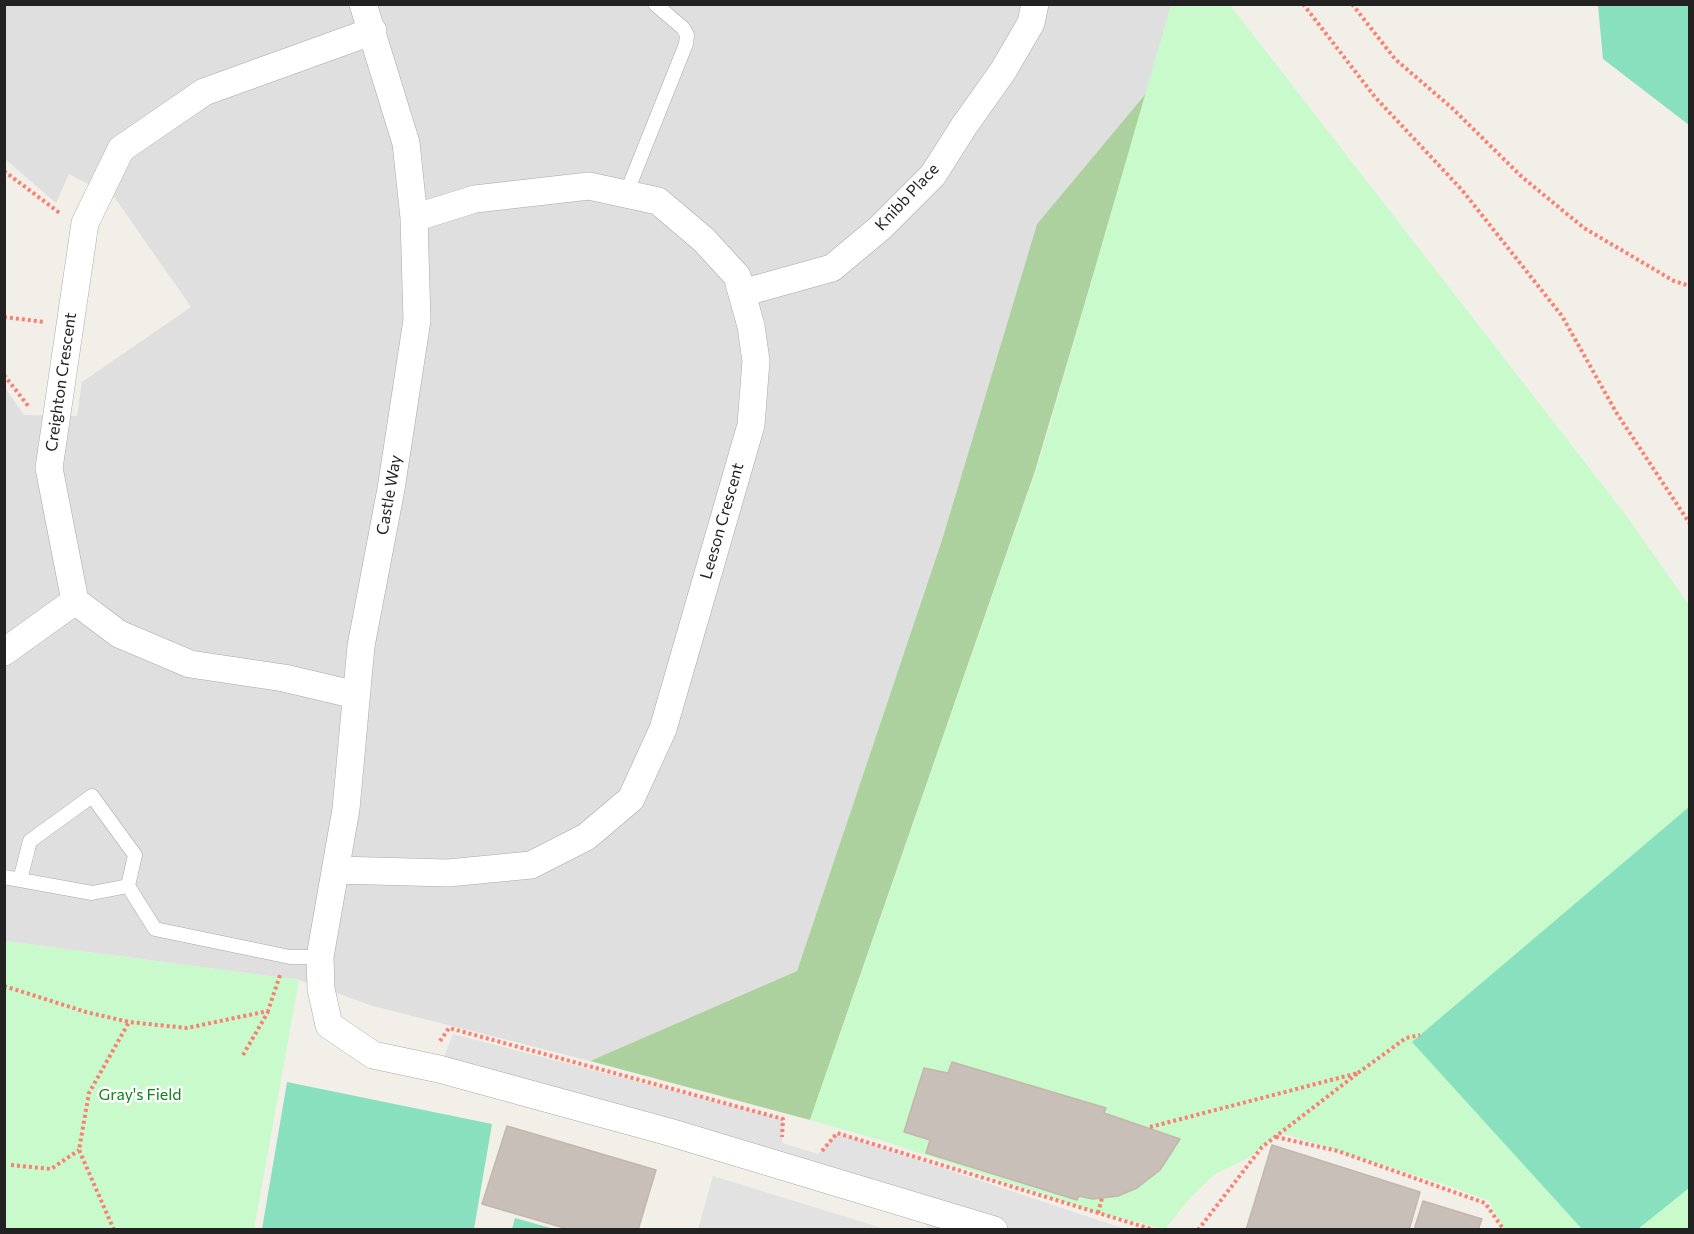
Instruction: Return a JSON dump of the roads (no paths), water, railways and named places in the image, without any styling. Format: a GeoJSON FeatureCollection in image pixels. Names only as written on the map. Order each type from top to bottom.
{"type":"FeatureCollection","features":[{"type":"Feature","properties":{"kind":"street","name":"Castle Way"},"geometry":{"type":"LineString","coordinates":[[363,4],[406,143],[414,218],[417,320],[391,489],[361,646],[346,809],[320,957],[321,989],[329,1024],[373,1055],[439,1068],[669,1132],[994,1230]]}},
{"type":"Feature","properties":{"kind":"street","name":"Knibb Place"},"geometry":{"type":"LineString","coordinates":[[742,293],[832,268],[888,220],[933,175],[964,126],[1004,71],[1031,23],[1035,4]]}},
{"type":"Feature","properties":{"kind":"street","name":"Creighton Crescent"},"geometry":{"type":"LineString","coordinates":[[75,601],[49,468],[83,231],[121,149],[204,92],[373,31]]}},
{"type":"Feature","properties":{"kind":"street","name":"Leeson Crescent"},"geometry":{"type":"LineString","coordinates":[[336,870],[448,873],[531,864],[586,837],[631,799],[663,729],[751,425],[756,361],[737,276],[705,240],[658,201],[589,186],[529,191],[475,199],[414,218]]}},
{"type":"Feature","properties":{"kind":"street"},"geometry":{"type":"LineString","coordinates":[[4,652],[75,601],[119,634],[190,664],[284,678],[356,695]]}},
{"type":"Feature","properties":{"kind":"lane"},"geometry":{"type":"LineString","coordinates":[[626,194],[686,44],[687,35],[683,28],[655,4]]}},
{"type":"Feature","properties":{"kind":"lane"},"geometry":{"type":"LineString","coordinates":[[20,880],[30,840],[92,796],[135,855],[128,886],[155,929],[290,957],[320,957]]}},
{"type":"Feature","properties":{"kind":"lane"},"geometry":{"type":"LineString","coordinates":[[4,877],[92,893],[128,886]]}},
{"type":"Feature","properties":{"kind":"park label","name":"Gray's Field"},"geometry":{"type":"Point","coordinates":[140,1095]}}]}
